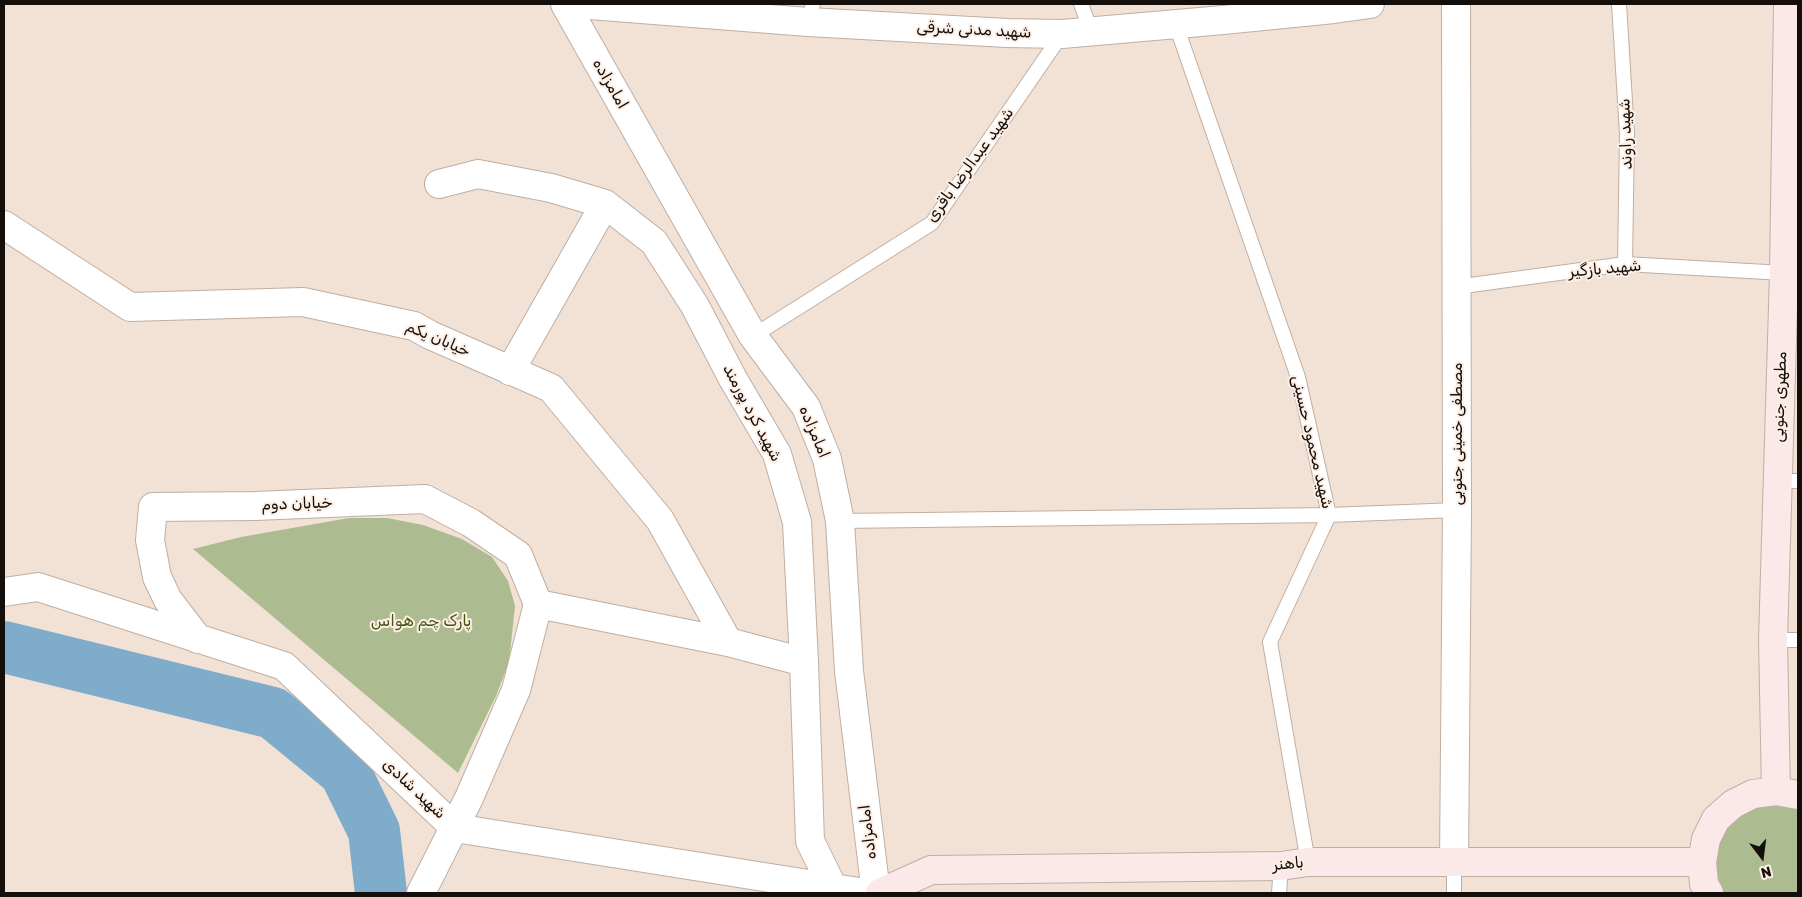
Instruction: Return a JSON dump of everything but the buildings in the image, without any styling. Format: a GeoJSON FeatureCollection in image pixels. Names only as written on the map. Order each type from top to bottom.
{"type":"FeatureCollection","features":[{"type":"Feature","properties":{"kind":"main road","name":"مطهری جنوبی"},"geometry":{"type":"LineString","coordinates":[[1787,793],[1785,640],[1791,302],[1784,273],[1788,4]]}},
{"type":"Feature","properties":{"kind":"main road"},"geometry":{"type":"LineString","coordinates":[[1709,893],[1704,884],[1702,862],[1706,839],[1716,819],[1733,804],[1753,794],[1787,793]]}},
{"type":"Feature","properties":{"kind":"main road","name":"باهنر"},"geometry":{"type":"LineString","coordinates":[[880,893],[931,870],[1281,866],[1308,862],[1702,862]]}},
{"type":"Feature","properties":{"kind":"street","name":"امامزاده"},"geometry":{"type":"LineString","coordinates":[[565,4],[753,336],[806,407],[827,459],[840,521],[849,670],[876,893]]}},
{"type":"Feature","properties":{"kind":"street","name":"شهید مدنی شرقی"},"geometry":{"type":"LineString","coordinates":[[577,4],[811,13],[1007,33],[1062,34],[1176,25],[1370,4]]}},
{"type":"Feature","properties":{"kind":"street","name":"مصطفی خمینی جنوبی"},"geometry":{"type":"LineString","coordinates":[[1454,863],[1457,510],[1456,4]]}},
{"type":"Feature","properties":{"kind":"street","name":"شهید کرد پورمند"},"geometry":{"type":"LineString","coordinates":[[440,184],[478,174],[551,188],[605,204],[654,242],[694,306],[777,454],[797,522],[810,841],[833,888]]}},
{"type":"Feature","properties":{"kind":"street"},"geometry":{"type":"LineString","coordinates":[[510,371],[605,204]]}},
{"type":"Feature","properties":{"kind":"street","name":"خیابان یکم"},"geometry":{"type":"LineString","coordinates":[[4,225],[130,307],[303,302],[414,326],[551,388],[660,520],[728,642]]}},
{"type":"Feature","properties":{"kind":"street","name":"خیابان دوم"},"geometry":{"type":"LineString","coordinates":[[198,639],[168,600],[156,577],[150,540],[153,507],[255,506],[426,499],[471,523],[518,555],[538,604]]}},
{"type":"Feature","properties":{"kind":"street","name":"شهید شادی"},"geometry":{"type":"LineString","coordinates":[[4,592],[38,587],[284,666],[455,828],[864,893]]}},
{"type":"Feature","properties":{"kind":"street"},"geometry":{"type":"LineString","coordinates":[[421,893],[455,828],[516,690],[538,604],[728,642],[804,662]]}},
{"type":"Feature","properties":{"kind":"lane"},"geometry":{"type":"LineString","coordinates":[[1081,4],[1091,31]]}},
{"type":"Feature","properties":{"kind":"lane","name":"شهید راوند"},"geometry":{"type":"LineString","coordinates":[[1619,4],[1627,134],[1626,264]]}},
{"type":"Feature","properties":{"kind":"lane","name":"شهید محمود حسینی"},"geometry":{"type":"LineString","coordinates":[[1176,25],[1298,377],[1329,515],[1270,642],[1308,862]]}},
{"type":"Feature","properties":{"kind":"lane","name":"شهید عبدالرضا باقری"},"geometry":{"type":"LineString","coordinates":[[753,336],[932,223],[1062,34]]}},
{"type":"Feature","properties":{"kind":"lane","name":"شهید بازگیر"},"geometry":{"type":"LineString","coordinates":[[1456,287],[1626,264],[1784,273]]}},
{"type":"Feature","properties":{"kind":"lane"},"geometry":{"type":"LineString","coordinates":[[840,521],[1329,515],[1457,510]]}},
{"type":"Feature","properties":{"kind":"lane"},"geometry":{"type":"LineString","coordinates":[[1454,863],[1454,893]]}},
{"type":"Feature","properties":{"kind":"lane"},"geometry":{"type":"LineString","coordinates":[[1279,893],[1281,866]]}},
{"type":"Feature","properties":{"kind":"green space","name":"پارک چم هواس"},"geometry":{"type":"Polygon","coordinates":[[[349,518],[387,518],[423,525],[462,539],[492,557],[508,581],[515,606],[509,662],[496,696],[458,773],[193,549],[241,537],[349,518]]]}},
{"type":"Feature","properties":{"kind":"green space"},"geometry":{"type":"Polygon","coordinates":[[[1767,804],[1786,805],[1798,810],[1798,893],[1724,893],[1717,876],[1716,856],[1722,837],[1733,821],[1749,810],[1767,804]]]}},
{"type":"Feature","properties":{"kind":"waterway"},"geometry":{"type":"LineString","coordinates":[[4,647],[273,713],[345,772],[374,831],[381,893]]}}]}
